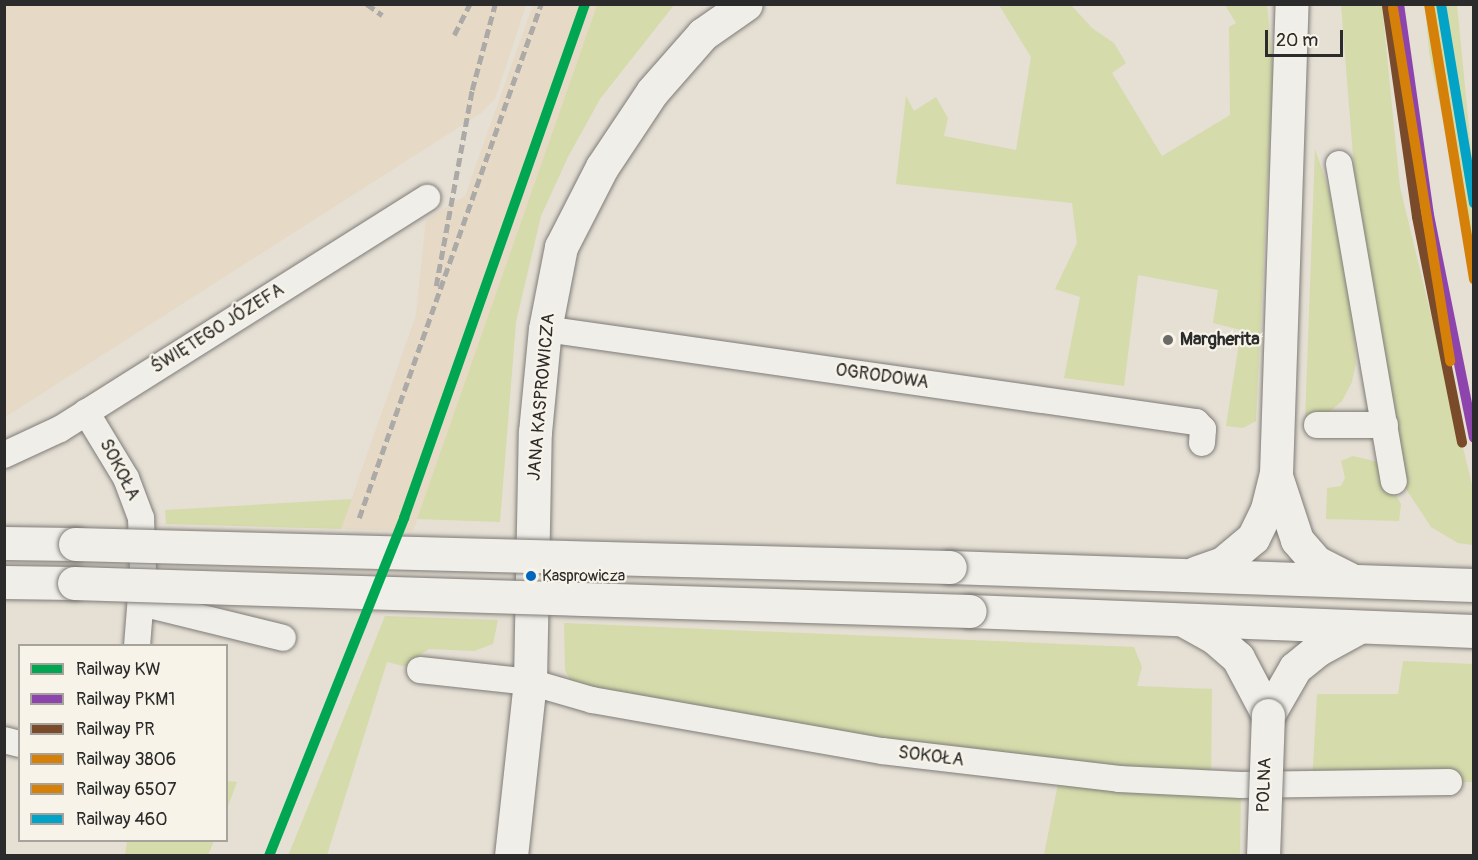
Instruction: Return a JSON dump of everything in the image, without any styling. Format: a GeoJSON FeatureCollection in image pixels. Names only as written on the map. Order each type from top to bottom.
{"type":"FeatureCollection","features":[{"type":"Feature","properties":{"kind":"main road","name":"JANA KASPROWICZA"},"geometry":{"type":"LineString","coordinates":[[511,855],[530,682],[536,432],[544,329],[561,247],[602,167],[652,92],[703,34],[746,4]]}},
{"type":"Feature","properties":{"kind":"main road"},"geometry":{"type":"LineString","coordinates":[[1184,576],[1223,563],[1253,538],[1267,509],[1276,474],[1292,4]]}},
{"type":"Feature","properties":{"kind":"main road"},"geometry":{"type":"LineString","coordinates":[[1276,474],[1288,521],[1306,552],[1337,575],[1357,581]]}},
{"type":"Feature","properties":{"kind":"main road"},"geometry":{"type":"LineString","coordinates":[[4,543],[1473,585]]}},
{"type":"Feature","properties":{"kind":"main road"},"geometry":{"type":"LineString","coordinates":[[4,582],[1473,631]]}},
{"type":"Feature","properties":{"kind":"main road"},"geometry":{"type":"LineString","coordinates":[[1183,620],[1214,637],[1239,658],[1268,715]]}},
{"type":"Feature","properties":{"kind":"main road"},"geometry":{"type":"LineString","coordinates":[[1268,715],[1295,668],[1317,650],[1361,627]]}},
{"type":"Feature","properties":{"kind":"main road","name":"POLNA"},"geometry":{"type":"LineString","coordinates":[[1263,855],[1268,715]]}},
{"type":"Feature","properties":{"kind":"street"},"geometry":{"type":"LineString","coordinates":[[1339,165],[1394,481]]}},
{"type":"Feature","properties":{"kind":"street","name":"ŚWIĘTEGO JÓZEFA"},"geometry":{"type":"LineString","coordinates":[[4,455],[86,412],[427,198]]}},
{"type":"Feature","properties":{"kind":"street","name":"OGRODOWA"},"geometry":{"type":"LineString","coordinates":[[544,329],[1196,422],[1203,429],[1202,443]]}},
{"type":"Feature","properties":{"kind":"street","name":"SOKOŁA"},"geometry":{"type":"LineString","coordinates":[[86,412],[126,478],[141,518],[141,603],[136,644]]}},
{"type":"Feature","properties":{"kind":"street"},"geometry":{"type":"LineString","coordinates":[[1317,425],[1384,425]]}},
{"type":"Feature","properties":{"kind":"street"},"geometry":{"type":"LineString","coordinates":[[141,603],[284,638]]}},
{"type":"Feature","properties":{"kind":"street","name":"SOKOŁA"},"geometry":{"type":"LineString","coordinates":[[420,670],[530,682],[592,700],[882,751],[1119,779],[1241,785],[1449,782]]}},
{"type":"Feature","properties":{"kind":"shaded area"},"geometry":{"type":"Polygon","coordinates":[[[5,4],[526,5],[495,99],[481,113],[5,417],[5,4]]]}},
{"type":"Feature","properties":{"kind":"shaded area"},"geometry":{"type":"Polygon","coordinates":[[[533,5],[597,5],[413,531],[341,529],[416,315],[426,220],[465,196],[533,5]]]}},
{"type":"Feature","properties":{"kind":"green space"},"geometry":{"type":"Polygon","coordinates":[[[597,5],[674,5],[600,99],[568,157],[541,216],[516,322],[500,522],[417,519],[597,5]]]}},
{"type":"Feature","properties":{"kind":"green space"},"geometry":{"type":"Polygon","coordinates":[[[999,5],[1071,5],[1092,28],[1114,43],[1126,63],[1112,73],[1162,156],[1230,115],[1229,27],[1236,23],[1225,5],[1267,5],[1273,67],[1256,421],[1243,428],[1226,426],[1241,330],[1213,323],[1218,290],[1138,275],[1124,386],[1064,378],[1080,297],[1055,289],[1077,243],[1072,203],[896,184],[906,96],[914,111],[936,97],[948,118],[944,136],[1016,150],[1031,57],[999,5]]]}},
{"type":"Feature","properties":{"kind":"green space"},"geometry":{"type":"Polygon","coordinates":[[[1341,5],[1382,5],[1400,187],[1473,489],[1473,545],[1458,543],[1431,527],[1406,489],[1355,180],[1341,5]]]}},
{"type":"Feature","properties":{"kind":"green space"},"geometry":{"type":"Polygon","coordinates":[[[1425,5],[1457,5],[1474,178],[1473,269],[1429,52],[1425,5]]]}},
{"type":"Feature","properties":{"kind":"green space"},"geometry":{"type":"Polygon","coordinates":[[[1315,149],[1329,190],[1352,312],[1356,363],[1352,382],[1342,401],[1326,415],[1305,422],[1315,149]]]}},
{"type":"Feature","properties":{"kind":"green space"},"geometry":{"type":"Polygon","coordinates":[[[1353,456],[1378,462],[1401,504],[1399,521],[1326,519],[1327,488],[1341,486],[1345,478],[1341,461],[1353,456]]]}},
{"type":"Feature","properties":{"kind":"green space"},"geometry":{"type":"Polygon","coordinates":[[[352,499],[341,529],[166,524],[165,510],[352,499]]]}},
{"type":"Feature","properties":{"kind":"green space"},"geometry":{"type":"Polygon","coordinates":[[[385,616],[498,620],[493,644],[474,651],[429,649],[419,656],[420,670],[387,662],[327,855],[288,856],[385,616]]]}},
{"type":"Feature","properties":{"kind":"green space"},"geometry":{"type":"Polygon","coordinates":[[[564,623],[1134,647],[1142,667],[1137,686],[1212,689],[1211,783],[1241,785],[1240,855],[1044,855],[1060,773],[573,686],[565,670],[564,623]]]}},
{"type":"Feature","properties":{"kind":"green space"},"geometry":{"type":"Polygon","coordinates":[[[1403,661],[1473,664],[1473,782],[1312,785],[1317,694],[1398,694],[1403,661]]]}},
{"type":"Feature","properties":{"kind":"green space"},"geometry":{"type":"Polygon","coordinates":[[[228,781],[237,782],[228,806],[228,781]]]}},
{"type":"Feature","properties":{"kind":"green space"},"geometry":{"type":"Polygon","coordinates":[[[127,842],[214,842],[208,855],[125,855],[127,842]]]}},
{"type":"Feature","properties":{"kind":"railway"},"geometry":{"type":"LineString","coordinates":[[367,4],[382,15]]}},
{"type":"Feature","properties":{"kind":"railway"},"geometry":{"type":"LineString","coordinates":[[454,35],[470,4]]}},
{"type":"Feature","properties":{"kind":"railway"},"geometry":{"type":"LineString","coordinates":[[436,286],[472,90],[495,4]]}},
{"type":"Feature","properties":{"kind":"railway"},"geometry":{"type":"LineString","coordinates":[[359,518],[541,4]]}},
{"type":"Feature","properties":{"kind":"rail line","name":"KW"},"geometry":{"type":"LineString","coordinates":[[269,856],[404,518],[585,4]]}},
{"type":"Feature","properties":{"kind":"rail line","name":"PKM1"},"geometry":{"type":"LineString","coordinates":[[1399,4],[1429,215],[1474,438]]}},
{"type":"Feature","properties":{"kind":"rail line","name":"3806"},"geometry":{"type":"LineString","coordinates":[[1429,4],[1474,279]]}},
{"type":"Feature","properties":{"kind":"rail line","name":"460"},"geometry":{"type":"LineString","coordinates":[[1441,4],[1474,203]]}},
{"type":"Feature","properties":{"kind":"rail line","name":"PR"},"geometry":{"type":"LineString","coordinates":[[1387,6],[1417,217],[1462,443]]}},
{"type":"Feature","properties":{"kind":"rail line","name":"6507"},"geometry":{"type":"LineString","coordinates":[[1393,8],[1450,361]]}},
{"type":"Feature","properties":{"kind":"place","name":"Margherita"},"geometry":{"type":"Point","coordinates":[1168,340]}},
{"type":"Feature","properties":{"kind":"place","name":"Kasprowicza"},"geometry":{"type":"Point","coordinates":[531,576]}}]}
